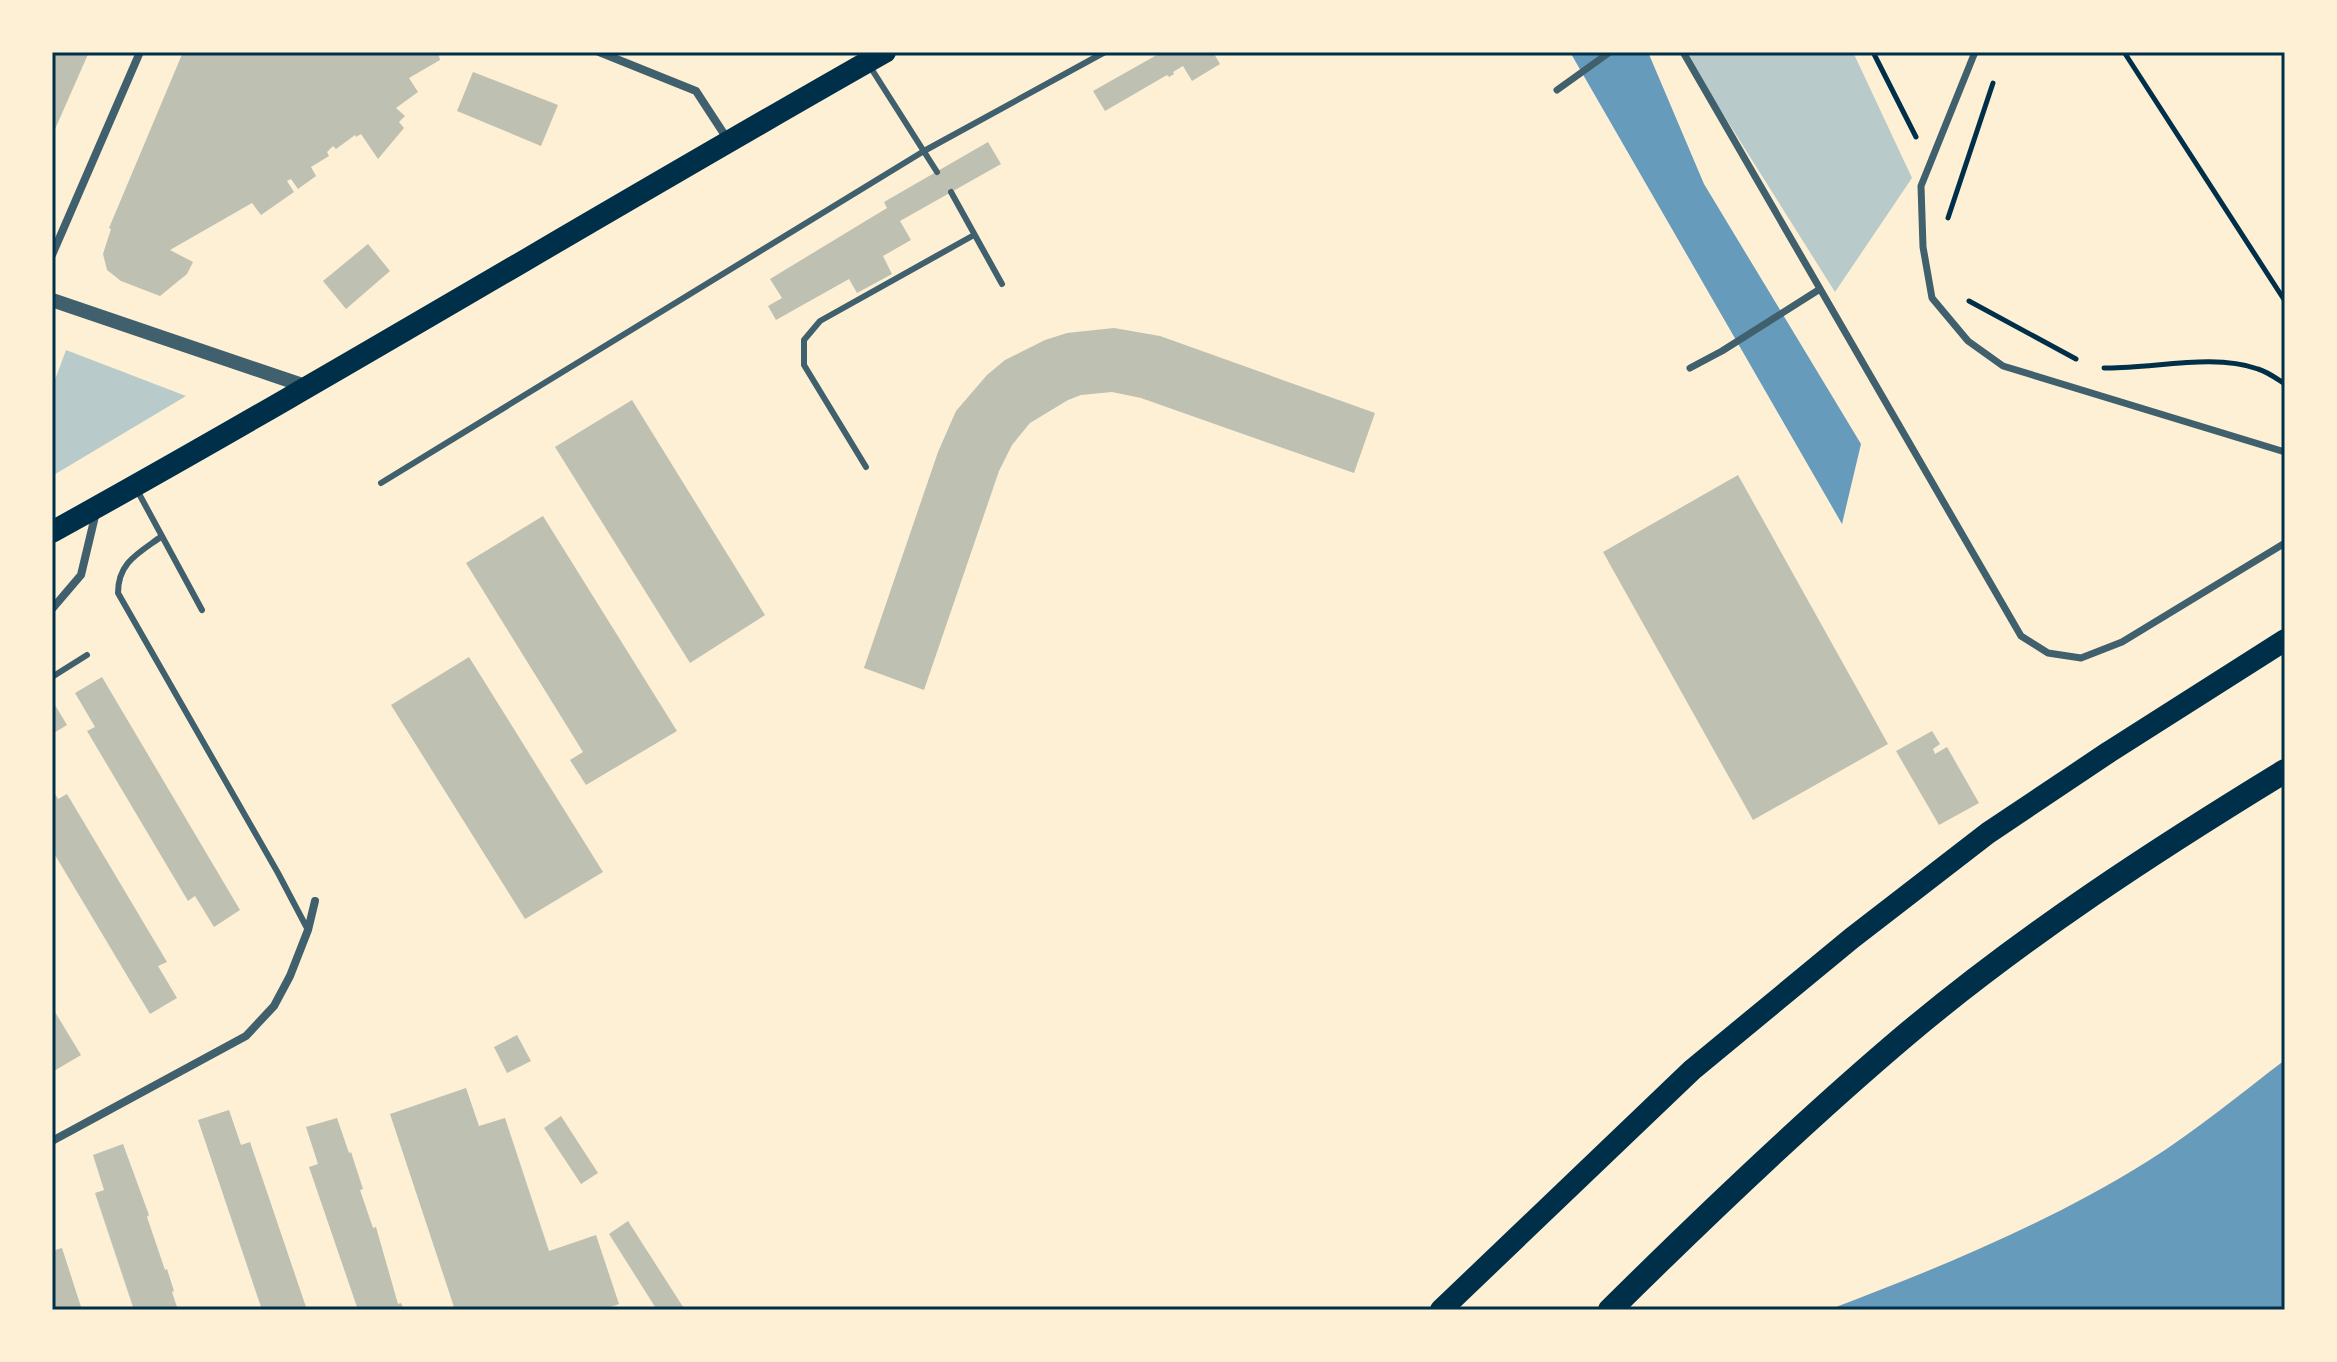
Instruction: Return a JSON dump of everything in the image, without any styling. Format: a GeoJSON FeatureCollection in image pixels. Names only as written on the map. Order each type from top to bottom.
{"type":"FeatureCollection","features":[{"type":"Feature","properties":{"kind":"highway"},"geometry":{"type":"LineString","coordinates":[[52,532],[309,388],[728,140],[876,57]]}},
{"type":"Feature","properties":{"kind":"highway"},"geometry":{"type":"LineString","coordinates":[[1441,1310],[1692,1070],[1852,938],[1988,833],[2285,640]]}},
{"type":"Feature","properties":{"kind":"highway"},"geometry":{"type":"LineString","coordinates":[[1610,1310],[1790,1136],[1920,1024],[2103,886],[2285,771]]}},
{"type":"Feature","properties":{"kind":"street"},"geometry":{"type":"LineString","coordinates":[[52,255],[140,52]]}},
{"type":"Feature","properties":{"kind":"street"},"geometry":{"type":"LineString","coordinates":[[599,52],[696,91],[728,140]]}},
{"type":"Feature","properties":{"kind":"street"},"geometry":{"type":"LineString","coordinates":[[1557,90],[1610,52]]}},
{"type":"Feature","properties":{"kind":"street"},"geometry":{"type":"LineString","coordinates":[[1683,52],[2021,636],[2048,653],[2081,658],[2122,642],[2285,543]]}},
{"type":"Feature","properties":{"kind":"street"},"geometry":{"type":"LineString","coordinates":[[1975,52],[1921,186],[1923,247],[1932,298],[1968,341],[2003,366],[2285,452]]}},
{"type":"Feature","properties":{"kind":"street"},"geometry":{"type":"LineString","coordinates":[[1690,368],[1820,289]]}},
{"type":"Feature","properties":{"kind":"street"},"geometry":{"type":"LineString","coordinates":[[52,300],[309,388]]}},
{"type":"Feature","properties":{"kind":"street"},"geometry":{"type":"LineString","coordinates":[[52,609],[81,575],[97,507]]}},
{"type":"Feature","properties":{"kind":"street"},"geometry":{"type":"LineString","coordinates":[[52,1141],[246,1036],[274,1006],[290,976],[308,930],[315,901]]}},
{"type":"Feature","properties":{"kind":"lane"},"geometry":{"type":"LineString","coordinates":[[381,483],[924,151],[1105,52]]}},
{"type":"Feature","properties":{"kind":"lane"},"geometry":{"type":"LineString","coordinates":[[876,57],[937,172]]}},
{"type":"Feature","properties":{"kind":"lane"},"geometry":{"type":"LineString","coordinates":[[951,192],[1002,284]]}},
{"type":"Feature","properties":{"kind":"lane"},"geometry":{"type":"LineString","coordinates":[[866,467],[804,365],[804,340],[820,321],[974,235]]}},
{"type":"Feature","properties":{"kind":"lane"},"geometry":{"type":"LineString","coordinates":[[134,486],[202,610]]}},
{"type":"Feature","properties":{"kind":"lane"},"geometry":{"type":"LineString","coordinates":[[162,536],[129,561],[118,576],[118,593],[308,930]]}},
{"type":"Feature","properties":{"kind":"lane"},"geometry":{"type":"LineString","coordinates":[[52,677],[87,655]]}},
{"type":"Feature","properties":{"kind":"path"},"geometry":{"type":"LineString","coordinates":[[1873,52],[1930,165]]}},
{"type":"Feature","properties":{"kind":"path"},"geometry":{"type":"LineString","coordinates":[[2124,52],[2285,301]]}},
{"type":"Feature","properties":{"kind":"path"},"geometry":{"type":"LineString","coordinates":[[1948,219],[1993,82]]}},
{"type":"Feature","properties":{"kind":"path"},"geometry":{"type":"LineString","coordinates":[[1928,279],[2078,360]]}},
{"type":"Feature","properties":{"kind":"path"},"geometry":{"type":"LineString","coordinates":[[2091,368],[2226,361],[2261,369],[2285,384]]}},
{"type":"Feature","properties":{"kind":"shaded area"},"geometry":{"type":"Polygon","coordinates":[[[1684,52],[1853,52],[1912,178],[1835,292],[1684,52]]]}},
{"type":"Feature","properties":{"kind":"shaded area"},"geometry":{"type":"Polygon","coordinates":[[[66,350],[186,396],[52,476],[52,388],[66,350]]]}},
{"type":"Feature","properties":{"kind":"water"},"geometry":{"type":"Polygon","coordinates":[[[1570,52],[1648,52],[1704,184],[1861,444],[1842,524],[1570,52]]]}},
{"type":"Feature","properties":{"kind":"water"},"geometry":{"type":"Polygon","coordinates":[[[2285,1060],[2285,1310],[1828,1310],[1992,1243],[2110,1184],[2183,1137],[2285,1060]]]}},
{"type":"Feature","properties":{"kind":"building"},"geometry":{"type":"Polygon","coordinates":[[[52,52],[89,52],[52,136],[52,52]]]}},
{"type":"Feature","properties":{"kind":"building"},"geometry":{"type":"Polygon","coordinates":[[[183,52],[438,52],[440,60],[409,78],[418,92],[396,108],[405,116],[399,122],[404,128],[378,159],[361,134],[336,149],[333,146],[327,152],[329,156],[311,167],[316,176],[298,189],[291,179],[287,181],[294,192],[261,215],[252,203],[170,250],[193,262],[187,274],[160,296],[121,281],[107,270],[103,254],[109,228],[183,52]]]}},
{"type":"Feature","properties":{"kind":"building"},"geometry":{"type":"Polygon","coordinates":[[[1162,52],[1213,52],[1220,64],[1192,81],[1183,66],[1169,77],[1167,75],[1105,111],[1093,91],[1162,52]]]}},
{"type":"Feature","properties":{"kind":"building"},"geometry":{"type":"Polygon","coordinates":[[[473,72],[558,105],[541,146],[457,111],[473,72]]]}},
{"type":"Feature","properties":{"kind":"building"},"geometry":{"type":"Polygon","coordinates":[[[988,142],[1001,164],[900,221],[911,240],[883,256],[892,274],[857,293],[849,279],[776,320],[768,306],[782,298],[770,279],[887,208],[884,202],[988,142]]]}},
{"type":"Feature","properties":{"kind":"building"},"geometry":{"type":"Polygon","coordinates":[[[368,244],[390,271],[346,309],[323,281],[368,244]]]}},
{"type":"Feature","properties":{"kind":"building"},"geometry":{"type":"Polygon","coordinates":[[[1114,328],[1160,336],[1375,413],[1354,473],[1141,398],[1112,392],[1081,395],[1068,400],[1030,423],[1012,445],[999,471],[924,690],[864,668],[938,452],[956,411],[987,375],[1005,360],[1067,333],[1114,328]]]}},
{"type":"Feature","properties":{"kind":"building"},"geometry":{"type":"Polygon","coordinates":[[[632,400],[765,615],[690,663],[555,447],[632,400]]]}},
{"type":"Feature","properties":{"kind":"building"},"geometry":{"type":"Polygon","coordinates":[[[1738,475],[1888,744],[1753,820],[1603,552],[1738,475]]]}},
{"type":"Feature","properties":{"kind":"building"},"geometry":{"type":"Polygon","coordinates":[[[543,516],[677,731],[586,785],[570,760],[583,752],[466,563],[543,516]]]}},
{"type":"Feature","properties":{"kind":"building"},"geometry":{"type":"Polygon","coordinates":[[[469,657],[603,872],[525,919],[391,705],[469,657]]]}},
{"type":"Feature","properties":{"kind":"building"},"geometry":{"type":"Polygon","coordinates":[[[102,677],[240,910],[214,927],[195,896],[188,901],[87,731],[95,727],[75,693],[102,677]]]}},
{"type":"Feature","properties":{"kind":"building"},"geometry":{"type":"Polygon","coordinates":[[[55,705],[67,725],[52,734],[52,707],[55,705]]]}},
{"type":"Feature","properties":{"kind":"building"},"geometry":{"type":"Polygon","coordinates":[[[1932,731],[1940,744],[1933,749],[1935,754],[1947,747],[1979,803],[1939,825],[1896,751],[1932,731]]]}},
{"type":"Feature","properties":{"kind":"building"},"geometry":{"type":"Polygon","coordinates":[[[52,788],[58,799],[67,794],[167,962],[158,966],[177,998],[150,1014],[52,850],[52,788]]]}},
{"type":"Feature","properties":{"kind":"building"},"geometry":{"type":"Polygon","coordinates":[[[52,1007],[81,1055],[54,1071],[52,1068],[52,1007]]]}},
{"type":"Feature","properties":{"kind":"building"},"geometry":{"type":"Polygon","coordinates":[[[517,1035],[531,1061],[507,1073],[494,1047],[517,1035]]]}},
{"type":"Feature","properties":{"kind":"building"},"geometry":{"type":"Polygon","coordinates":[[[466,1088],[479,1126],[505,1118],[549,1251],[596,1235],[619,1304],[602,1310],[455,1310],[390,1114],[466,1088]]]}},
{"type":"Feature","properties":{"kind":"building"},"geometry":{"type":"Polygon","coordinates":[[[229,1110],[241,1145],[250,1142],[307,1310],[262,1310],[198,1120],[229,1110]]]}},
{"type":"Feature","properties":{"kind":"building"},"geometry":{"type":"Polygon","coordinates":[[[561,1116],[598,1173],[581,1184],[544,1128],[561,1116]]]}},
{"type":"Feature","properties":{"kind":"building"},"geometry":{"type":"Polygon","coordinates":[[[337,1118],[351,1152],[373,1228],[376,1227],[398,1304],[401,1303],[404,1310],[358,1310],[309,1167],[318,1164],[306,1127],[337,1118]]]}},
{"type":"Feature","properties":{"kind":"building"},"geometry":{"type":"Polygon","coordinates":[[[123,1144],[167,1269],[178,1310],[134,1310],[95,1193],[104,1190],[93,1155],[123,1144]]]}},
{"type":"Feature","properties":{"kind":"building"},"geometry":{"type":"Polygon","coordinates":[[[628,1221],[685,1310],[657,1310],[609,1234],[628,1221]]]}},
{"type":"Feature","properties":{"kind":"building"},"geometry":{"type":"Polygon","coordinates":[[[62,1248],[82,1310],[52,1310],[52,1251],[62,1248]]]}}]}
